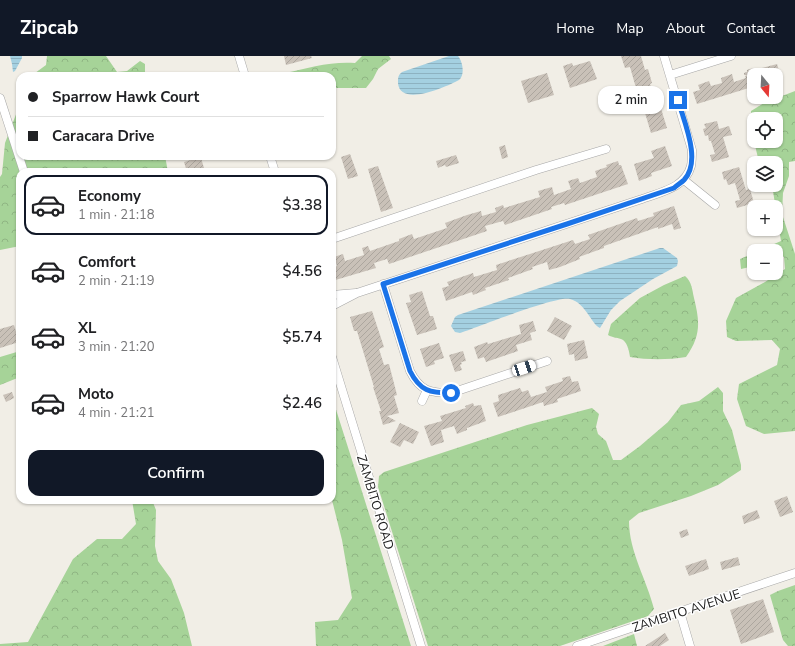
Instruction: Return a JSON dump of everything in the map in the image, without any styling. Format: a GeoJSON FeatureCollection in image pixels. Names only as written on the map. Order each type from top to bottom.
{"type":"FeatureCollection","features":[{"type":"Feature","properties":{"kind":"street"},"geometry":{"type":"LineString","coordinates":[[239,56],[244,72]]}},
{"type":"Feature","properties":{"kind":"street"},"geometry":{"type":"LineString","coordinates":[[336,304],[357,293],[383,284],[674,188],[684,180],[691,166],[692,150],[664,56]]}},
{"type":"Feature","properties":{"kind":"street"},"geometry":{"type":"LineString","coordinates":[[670,75],[731,56]]}},
{"type":"Feature","properties":{"kind":"street"},"geometry":{"type":"LineString","coordinates":[[0,98],[16,147]]}},
{"type":"Feature","properties":{"kind":"street"},"geometry":{"type":"LineString","coordinates":[[336,238],[536,170],[606,149]]}},
{"type":"Feature","properties":{"kind":"street"},"geometry":{"type":"LineString","coordinates":[[684,180],[715,205]]}},
{"type":"Feature","properties":{"kind":"street"},"geometry":{"type":"LineString","coordinates":[[383,284],[410,371],[414,379],[422,388],[435,393],[451,393],[547,361]]}},
{"type":"Feature","properties":{"kind":"street"},"geometry":{"type":"LineString","coordinates":[[336,295],[357,293]]}},
{"type":"Feature","properties":{"kind":"street","name":"ZAMBITO ROAD"},"geometry":{"type":"LineString","coordinates":[[336,370],[421,646]]}},
{"type":"Feature","properties":{"kind":"street"},"geometry":{"type":"LineString","coordinates":[[422,401],[427,390]]}},
{"type":"Feature","properties":{"kind":"street","name":"ZAMBITO AVENUE"},"geometry":{"type":"LineString","coordinates":[[578,646],[795,573]]}},
{"type":"Feature","properties":{"kind":"street"},"geometry":{"type":"LineString","coordinates":[[680,612],[688,634],[690,646]]}},
{"type":"Feature","properties":{"kind":"green space"},"geometry":{"type":"Polygon","coordinates":[[[47,56],[106,56],[117,72],[36,72],[46,65],[47,56]]]}},
{"type":"Feature","properties":{"kind":"green space"},"geometry":{"type":"Polygon","coordinates":[[[362,56],[389,56],[391,59],[378,69],[366,88],[336,88],[336,72],[289,72],[320,65],[355,63],[362,56]]]}},
{"type":"Feature","properties":{"kind":"green space"},"geometry":{"type":"Polygon","coordinates":[[[140,61],[145,64],[145,72],[117,72],[127,71],[140,61]]]}},
{"type":"Feature","properties":{"kind":"green space"},"geometry":{"type":"Polygon","coordinates":[[[795,91],[795,161],[789,162],[789,176],[783,193],[783,200],[774,200],[773,192],[783,192],[783,156],[758,156],[756,148],[783,148],[783,112],[751,111],[762,104],[783,104],[783,96],[795,91]]]}},
{"type":"Feature","properties":{"kind":"green space"},"geometry":{"type":"Polygon","coordinates":[[[16,114],[16,160],[166,160],[167,168],[16,168],[16,247],[0,250],[0,177],[2,174],[5,143],[16,114]]]}},
{"type":"Feature","properties":{"kind":"green space"},"geometry":{"type":"Polygon","coordinates":[[[783,217],[795,254],[795,431],[764,434],[746,426],[737,399],[739,384],[777,365],[780,349],[772,340],[736,341],[727,337],[726,321],[736,298],[768,280],[783,280],[783,270],[785,269],[783,244],[774,244],[781,241],[780,236],[783,236],[783,217]]]}},
{"type":"Feature","properties":{"kind":"green space"},"geometry":{"type":"Polygon","coordinates":[[[747,256],[747,268],[741,269],[740,259],[747,256]]]}},
{"type":"Feature","properties":{"kind":"green space"},"geometry":{"type":"Polygon","coordinates":[[[685,276],[691,286],[698,322],[697,335],[686,357],[672,359],[644,359],[630,357],[626,344],[623,340],[608,335],[611,324],[640,298],[685,276]]]}},
{"type":"Feature","properties":{"kind":"green space"},"geometry":{"type":"Polygon","coordinates":[[[16,352],[16,379],[0,385],[0,357],[16,352]]]}},
{"type":"Feature","properties":{"kind":"green space"},"geometry":{"type":"Polygon","coordinates":[[[718,387],[723,393],[723,411],[732,430],[741,470],[718,485],[691,496],[639,513],[629,521],[635,555],[654,609],[648,616],[560,646],[428,646],[378,487],[379,476],[384,472],[527,425],[592,408],[599,414],[596,427],[598,434],[606,441],[613,460],[621,460],[668,422],[681,405],[699,401],[718,387]]]}},
{"type":"Feature","properties":{"kind":"green space"},"geometry":{"type":"Polygon","coordinates":[[[336,410],[411,646],[316,646],[315,622],[338,620],[352,598],[342,540],[333,504],[336,504],[336,410]]]}},
{"type":"Feature","properties":{"kind":"green space"},"geometry":{"type":"Polygon","coordinates":[[[133,504],[154,504],[156,510],[155,546],[158,561],[171,579],[184,613],[192,646],[0,646],[0,644],[28,642],[73,559],[97,539],[122,539],[136,524],[133,504]]]}},
{"type":"Feature","properties":{"kind":"green space"},"geometry":{"type":"Polygon","coordinates":[[[795,585],[795,646],[788,646],[783,640],[770,595],[795,585]]]}},
{"type":"Feature","properties":{"kind":"green space"},"geometry":{"type":"Polygon","coordinates":[[[634,634],[637,646],[603,646],[634,634]]]}},
{"type":"Feature","properties":{"kind":"water"},"geometry":{"type":"Polygon","coordinates":[[[10,56],[22,56],[15,71],[13,72],[12,64],[10,56]]]}},
{"type":"Feature","properties":{"kind":"water"},"geometry":{"type":"Polygon","coordinates":[[[449,56],[458,56],[461,62],[463,72],[459,80],[445,87],[415,95],[407,94],[401,90],[398,80],[399,75],[402,72],[449,56]]]}},
{"type":"Feature","properties":{"kind":"water"},"geometry":{"type":"Polygon","coordinates":[[[663,248],[677,258],[677,266],[653,279],[620,301],[611,310],[600,328],[576,301],[570,299],[562,299],[534,306],[460,333],[455,332],[451,326],[455,317],[458,315],[663,248]]]}},
{"type":"Feature","properties":{"kind":"building"},"geometry":{"type":"Polygon","coordinates":[[[284,56],[311,56],[312,58],[286,65],[284,56]]]}},
{"type":"Feature","properties":{"kind":"building"},"geometry":{"type":"Polygon","coordinates":[[[621,56],[641,56],[645,70],[648,69],[652,83],[650,84],[655,100],[658,99],[667,128],[651,133],[645,113],[642,114],[630,67],[625,68],[621,56]]]}},
{"type":"Feature","properties":{"kind":"building"},"geometry":{"type":"Polygon","coordinates":[[[590,61],[597,79],[570,88],[563,66],[572,63],[573,66],[590,61]]]}},
{"type":"Feature","properties":{"kind":"building"},"geometry":{"type":"Polygon","coordinates":[[[777,64],[778,68],[762,68],[777,64]]]}},
{"type":"Feature","properties":{"kind":"building"},"geometry":{"type":"Polygon","coordinates":[[[547,73],[554,95],[528,103],[521,81],[547,73]]]}},
{"type":"Feature","properties":{"kind":"building"},"geometry":{"type":"Polygon","coordinates":[[[732,74],[734,82],[746,78],[745,76],[747,75],[747,89],[697,104],[693,92],[700,90],[698,85],[709,81],[711,86],[722,83],[721,78],[732,74]]]}},
{"type":"Feature","properties":{"kind":"building"},"geometry":{"type":"Polygon","coordinates":[[[717,121],[719,129],[729,126],[732,135],[723,137],[729,157],[712,162],[710,155],[715,154],[711,141],[709,141],[708,135],[705,136],[703,129],[706,128],[704,124],[717,121]]]}},
{"type":"Feature","properties":{"kind":"building"},"geometry":{"type":"Polygon","coordinates":[[[505,145],[508,157],[502,159],[499,147],[505,145]]]}},
{"type":"Feature","properties":{"kind":"building"},"geometry":{"type":"Polygon","coordinates":[[[665,146],[672,166],[651,173],[652,176],[639,181],[634,164],[654,158],[651,151],[665,146]]]}},
{"type":"Feature","properties":{"kind":"building"},"geometry":{"type":"Polygon","coordinates":[[[350,154],[358,176],[348,179],[341,157],[350,154]]]}},
{"type":"Feature","properties":{"kind":"building"},"geometry":{"type":"Polygon","coordinates":[[[456,155],[459,163],[446,167],[445,165],[438,168],[436,161],[456,155]]]}},
{"type":"Feature","properties":{"kind":"building"},"geometry":{"type":"Polygon","coordinates":[[[202,160],[204,168],[186,168],[184,162],[202,160]]]}},
{"type":"Feature","properties":{"kind":"building"},"geometry":{"type":"Polygon","coordinates":[[[618,161],[628,184],[565,205],[564,203],[551,207],[552,209],[505,225],[503,221],[485,226],[487,231],[389,264],[387,259],[374,263],[376,268],[336,280],[336,256],[343,254],[345,261],[364,255],[362,248],[368,246],[370,251],[399,241],[399,239],[412,234],[414,239],[447,228],[445,223],[467,215],[481,211],[482,216],[496,212],[495,208],[503,205],[504,208],[540,197],[538,191],[552,187],[554,195],[571,189],[568,181],[578,178],[580,183],[597,177],[595,171],[607,167],[606,165],[618,161]]]}},
{"type":"Feature","properties":{"kind":"building"},"geometry":{"type":"Polygon","coordinates":[[[378,166],[393,208],[381,212],[368,169],[378,166]]]}},
{"type":"Feature","properties":{"kind":"building"},"geometry":{"type":"Polygon","coordinates":[[[739,167],[746,190],[747,192],[751,192],[753,200],[747,200],[747,205],[737,208],[735,201],[740,200],[735,183],[728,185],[726,179],[724,180],[722,172],[739,167]]]}},
{"type":"Feature","properties":{"kind":"building"},"geometry":{"type":"Polygon","coordinates":[[[674,206],[681,228],[674,230],[672,224],[658,229],[658,227],[604,246],[604,248],[579,257],[580,259],[560,267],[549,270],[547,262],[508,278],[509,280],[485,288],[486,290],[473,295],[472,292],[446,301],[442,288],[449,286],[447,282],[473,273],[474,277],[497,270],[496,265],[573,240],[575,244],[590,239],[588,235],[637,218],[638,221],[654,216],[653,213],[674,206]]]}},
{"type":"Feature","properties":{"kind":"building"},"geometry":{"type":"Polygon","coordinates":[[[422,291],[430,316],[433,316],[437,329],[417,335],[406,303],[411,302],[409,295],[422,291]]]}},
{"type":"Feature","properties":{"kind":"building"},"geometry":{"type":"Polygon","coordinates":[[[372,311],[384,347],[379,349],[384,365],[389,364],[397,395],[394,396],[399,413],[387,416],[396,421],[383,425],[379,411],[381,411],[357,331],[354,331],[350,317],[372,311]]]}},
{"type":"Feature","properties":{"kind":"building"},"geometry":{"type":"Polygon","coordinates":[[[555,317],[572,326],[564,340],[547,331],[555,317]]]}},
{"type":"Feature","properties":{"kind":"building"},"geometry":{"type":"Polygon","coordinates":[[[533,321],[536,331],[530,333],[532,340],[516,345],[518,351],[486,362],[484,357],[478,359],[474,347],[487,342],[488,344],[521,334],[519,325],[533,321]]]}},
{"type":"Feature","properties":{"kind":"building"},"geometry":{"type":"Polygon","coordinates":[[[14,325],[16,332],[16,343],[0,348],[0,329],[14,325]]]}},
{"type":"Feature","properties":{"kind":"building"},"geometry":{"type":"Polygon","coordinates":[[[584,340],[588,358],[575,361],[574,354],[569,355],[567,344],[584,340]]]}},
{"type":"Feature","properties":{"kind":"building"},"geometry":{"type":"Polygon","coordinates":[[[439,343],[444,358],[434,361],[435,364],[426,367],[420,349],[439,343]]]}},
{"type":"Feature","properties":{"kind":"building"},"geometry":{"type":"Polygon","coordinates":[[[463,351],[466,361],[461,362],[462,364],[460,365],[462,370],[455,372],[449,355],[463,351]]]}},
{"type":"Feature","properties":{"kind":"building"},"geometry":{"type":"Polygon","coordinates":[[[570,376],[572,382],[578,381],[581,391],[557,399],[558,402],[544,406],[543,402],[498,417],[493,403],[499,401],[498,395],[520,388],[522,392],[528,390],[531,397],[547,392],[545,387],[563,381],[562,378],[570,376]]]}},
{"type":"Feature","properties":{"kind":"building"},"geometry":{"type":"Polygon","coordinates":[[[12,392],[14,398],[6,402],[3,395],[12,392]]]}},
{"type":"Feature","properties":{"kind":"building"},"geometry":{"type":"Polygon","coordinates":[[[473,403],[474,406],[481,405],[486,421],[467,428],[467,430],[457,434],[454,426],[441,430],[444,442],[431,446],[424,426],[442,421],[440,416],[466,408],[465,406],[473,403]]]}},
{"type":"Feature","properties":{"kind":"building"},"geometry":{"type":"Polygon","coordinates":[[[400,423],[419,432],[413,444],[404,440],[400,447],[390,442],[400,423]]]}},
{"type":"Feature","properties":{"kind":"building"},"geometry":{"type":"Polygon","coordinates":[[[787,496],[793,512],[780,517],[774,501],[787,496]]]}},
{"type":"Feature","properties":{"kind":"building"},"geometry":{"type":"Polygon","coordinates":[[[757,510],[760,518],[744,524],[742,516],[757,510]]]}},
{"type":"Feature","properties":{"kind":"building"},"geometry":{"type":"Polygon","coordinates":[[[687,529],[689,535],[681,538],[679,532],[687,529]]]}},
{"type":"Feature","properties":{"kind":"building"},"geometry":{"type":"Polygon","coordinates":[[[738,557],[740,565],[722,570],[720,562],[738,557]]]}},
{"type":"Feature","properties":{"kind":"building"},"geometry":{"type":"Polygon","coordinates":[[[706,559],[709,569],[689,576],[685,566],[706,559]]]}},
{"type":"Feature","properties":{"kind":"building"},"geometry":{"type":"Polygon","coordinates":[[[763,599],[774,632],[741,644],[730,610],[763,599]]]}},
{"type":"Feature","properties":{"kind":"building"},"geometry":{"type":"Polygon","coordinates":[[[665,633],[669,640],[660,646],[645,646],[665,633]]]}},
{"type":"Feature","properties":{"kind":"route"},"geometry":{"type":"LineString","coordinates":[[451,393],[435,393],[422,388],[414,379],[410,371],[383,284],[674,188],[684,180],[691,166],[692,150],[678,100]]}}]}
